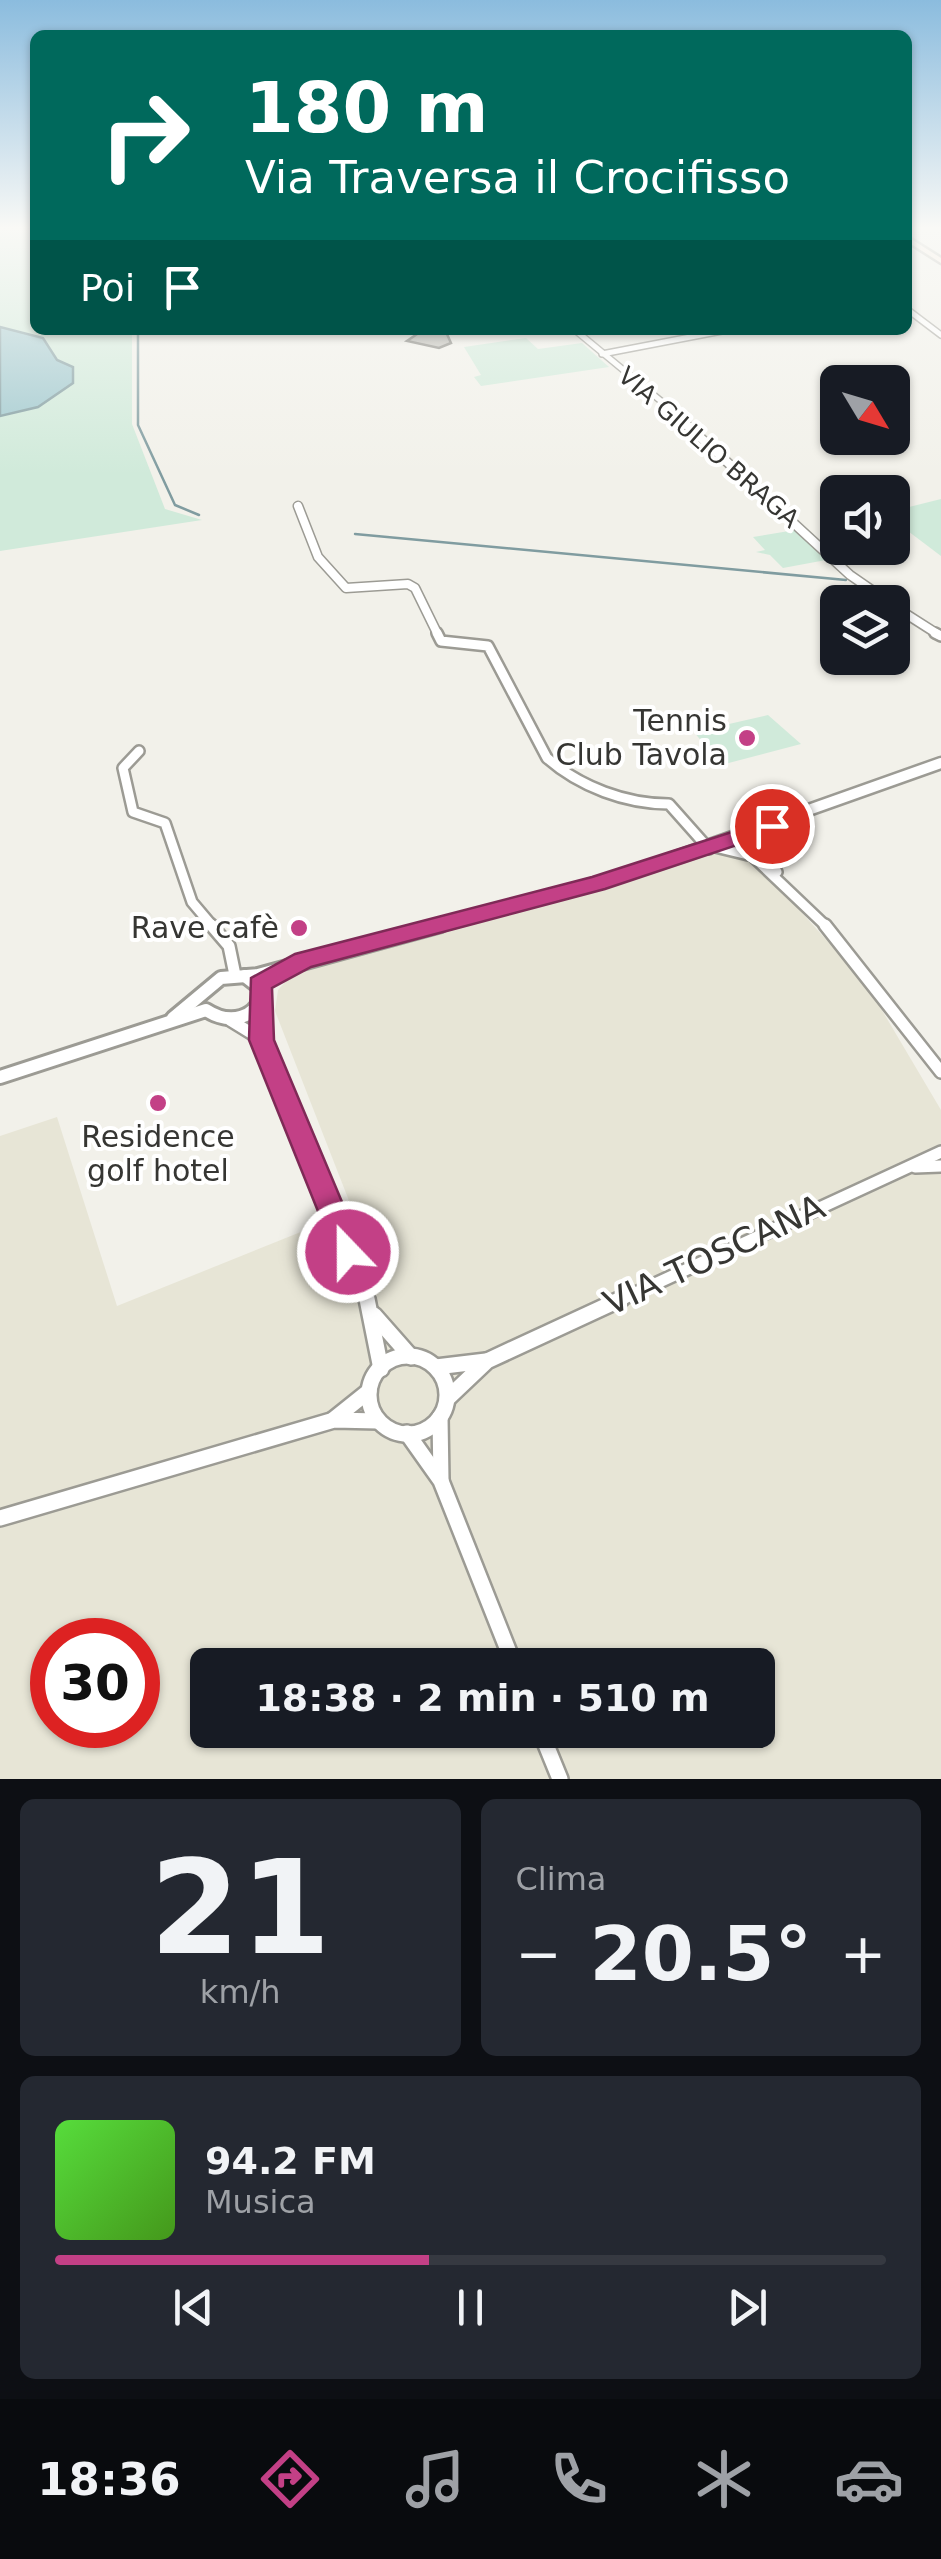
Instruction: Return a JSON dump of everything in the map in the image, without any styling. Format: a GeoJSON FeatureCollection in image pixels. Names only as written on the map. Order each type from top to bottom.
{"type":"FeatureCollection","features":[{"type":"Feature","properties":{"kind":"street"},"geometry":{"type":"LineString","coordinates":[[912,313],[941,335]]}},
{"type":"Feature","properties":{"kind":"street","name":"VIA GIULIO BRAGA"},"geometry":{"type":"LineString","coordinates":[[580,335],[700,434],[864,585]]}},
{"type":"Feature","properties":{"kind":"street"},"geometry":{"type":"LineString","coordinates":[[602,354],[700,335]]}},
{"type":"Feature","properties":{"kind":"street"},"geometry":{"type":"LineString","coordinates":[[298,506],[318,557],[346,588],[408,584],[415,588],[441,641],[479,642],[488,646],[547,758],[562,771],[634,804],[669,804],[712,848],[753,857]]}},
{"type":"Feature","properties":{"kind":"street","name":"VIA GIULIO BRAGA"},"geometry":{"type":"LineString","coordinates":[[910,616],[941,636]]}},
{"type":"Feature","properties":{"kind":"street"},"geometry":{"type":"LineString","coordinates":[[139,751],[123,768],[133,812],[165,822],[191,899],[198,913],[222,932],[240,976]]}},
{"type":"Feature","properties":{"kind":"street"},"geometry":{"type":"LineString","coordinates":[[0,1077],[205,1004],[215,981],[553,896],[712,848],[941,763]]}},
{"type":"Feature","properties":{"kind":"street"},"geometry":{"type":"LineString","coordinates":[[763,830],[765,850],[780,877]]}},
{"type":"Feature","properties":{"kind":"street"},"geometry":{"type":"LineString","coordinates":[[744,835],[765,850]]}},
{"type":"Feature","properties":{"kind":"street"},"geometry":{"type":"LineString","coordinates":[[744,835],[743,847],[780,877],[877,981],[941,1072]]}},
{"type":"Feature","properties":{"kind":"street"},"geometry":{"type":"LineString","coordinates":[[260,984],[303,960]]}},
{"type":"Feature","properties":{"kind":"street"},"geometry":{"type":"LineString","coordinates":[[240,976],[260,984]]}},
{"type":"Feature","properties":{"kind":"street"},"geometry":{"type":"LineString","coordinates":[[260,984],[261,1040],[373,1314],[381,1368],[369,1391],[334,1420]]}},
{"type":"Feature","properties":{"kind":"street"},"geometry":{"type":"LineString","coordinates":[[205,1004],[261,1040]]}},
{"type":"Feature","properties":{"kind":"street"},"geometry":{"type":"LineString","coordinates":[[230,1020],[260,1006]]}},
{"type":"Feature","properties":{"kind":"street","name":"VIA TOSCANA"},"geometry":{"type":"LineString","coordinates":[[448,1398],[487,1361],[898,1168],[940,1155]]}},
{"type":"Feature","properties":{"kind":"street"},"geometry":{"type":"LineString","coordinates":[[373,1314],[411,1357],[436,1367],[444,1376],[448,1398],[440,1417],[431,1426],[407,1433]]}},
{"type":"Feature","properties":{"kind":"street"},"geometry":{"type":"LineString","coordinates":[[381,1368],[411,1357]]}},
{"type":"Feature","properties":{"kind":"street","name":"VIA TOSCANA"},"geometry":{"type":"LineString","coordinates":[[436,1367],[487,1361]]}},
{"type":"Feature","properties":{"kind":"street"},"geometry":{"type":"LineString","coordinates":[[369,1391],[378,1421]]}},
{"type":"Feature","properties":{"kind":"street"},"geometry":{"type":"LineString","coordinates":[[440,1417],[441,1481]]}},
{"type":"Feature","properties":{"kind":"street"},"geometry":{"type":"LineString","coordinates":[[0,1518],[334,1420],[378,1421],[407,1433],[441,1481],[507,1648]]}},
{"type":"Feature","properties":{"kind":"street"},"geometry":{"type":"LineString","coordinates":[[547,1748],[560,1779]]}},
{"type":"Feature","properties":{"kind":"shaded area"},"geometry":{"type":"Polygon","coordinates":[[[720,851],[757,863],[867,985],[941,1110],[941,1779],[0,1779],[0,1136],[57,1117],[117,1306],[353,1211],[275,1011],[278,990],[295,971],[720,851]]]}},
{"type":"Feature","properties":{"kind":"green space"},"geometry":{"type":"Polygon","coordinates":[[[0,309],[30,309],[30,335],[132,335],[132,424],[165,509],[202,520],[0,551],[0,309]]]}},
{"type":"Feature","properties":{"kind":"green space"},"geometry":{"type":"Polygon","coordinates":[[[526,338],[538,349],[582,343],[609,367],[481,386],[474,377],[481,375],[464,347],[526,338]]]}},
{"type":"Feature","properties":{"kind":"green space"},"geometry":{"type":"Polygon","coordinates":[[[941,499],[941,556],[910,533],[910,507],[941,499]]]}},
{"type":"Feature","properties":{"kind":"green space"},"geometry":{"type":"Polygon","coordinates":[[[795,530],[820,554],[820,561],[783,568],[770,555],[756,552],[765,550],[753,537],[795,530]]]}},
{"type":"Feature","properties":{"kind":"green space","name":"Tennis Club Tavola"},"geometry":{"type":"Polygon","coordinates":[[[768,715],[801,744],[721,765],[694,732],[768,715]]]}},
{"type":"Feature","properties":{"kind":"water"},"geometry":{"type":"Polygon","coordinates":[[[0,327],[43,338],[57,360],[73,367],[73,383],[38,407],[0,416],[0,327]]]}},
{"type":"Feature","properties":{"kind":"building"},"geometry":{"type":"Polygon","coordinates":[[[416,335],[447,335],[451,343],[439,348],[407,341],[416,335]]]}},
{"type":"Feature","properties":{"kind":"waterway"},"geometry":{"type":"LineString","coordinates":[[138,335],[138,425],[175,505],[199,515]]}},
{"type":"Feature","properties":{"kind":"waterway"},"geometry":{"type":"LineString","coordinates":[[355,534],[846,580]]}},
{"type":"Feature","properties":{"kind":"place","name":"Tennis Club Tavola"},"geometry":{"type":"Point","coordinates":[747,738]}},
{"type":"Feature","properties":{"kind":"place","name":"Rave cafè"},"geometry":{"type":"Point","coordinates":[299,928]}},
{"type":"Feature","properties":{"kind":"place","name":"Residence golf hotel"},"geometry":{"type":"Point","coordinates":[158,1103]}},
{"type":"Feature","properties":{"kind":"route"},"geometry":{"type":"LineString","coordinates":[[348,1252],[261,1040],[260,984],[303,960],[597,884],[772,826]]}}]}
